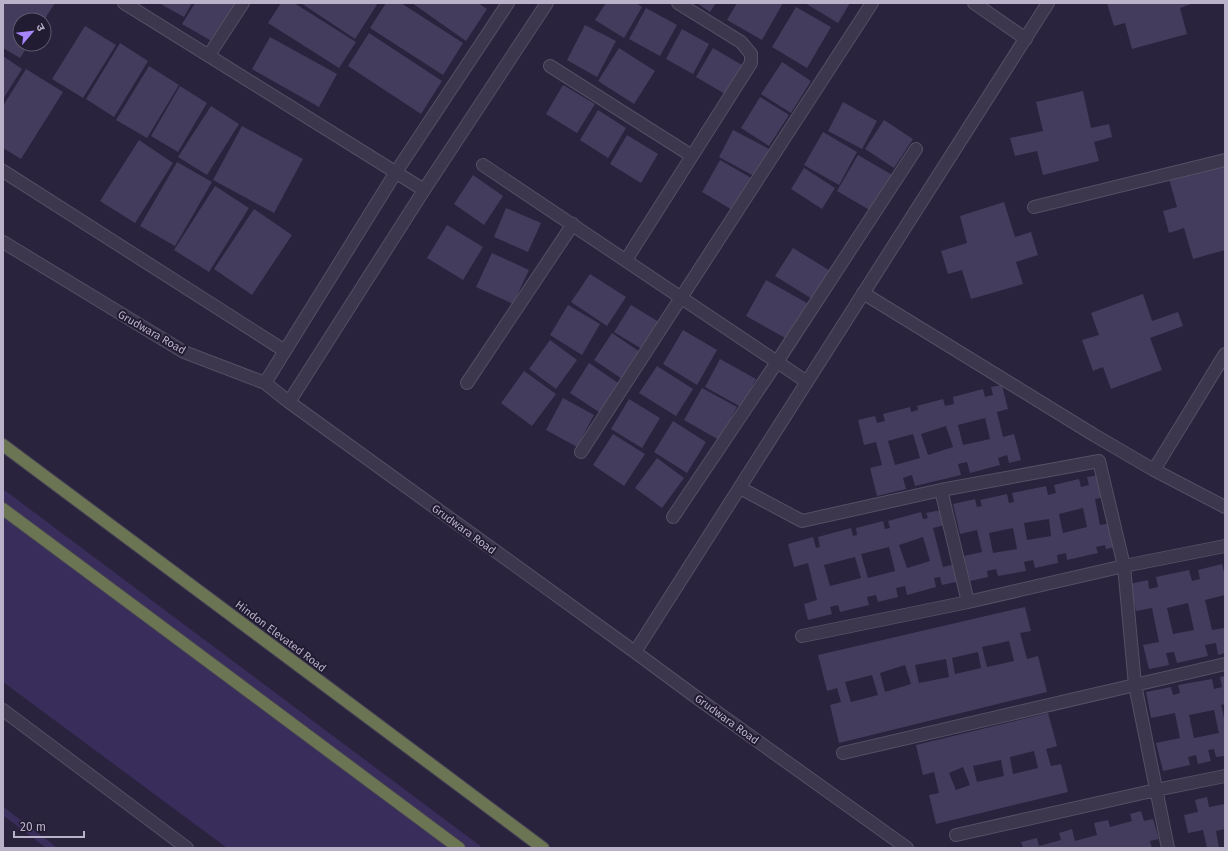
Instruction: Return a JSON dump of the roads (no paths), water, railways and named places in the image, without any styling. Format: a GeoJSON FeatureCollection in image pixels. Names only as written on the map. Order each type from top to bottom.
{"type":"FeatureCollection","features":[{"type":"Feature","properties":{"kind":"highway","name":"Hindon Elevated Road"},"geometry":{"type":"LineString","coordinates":[[3,445],[543,848]]}},
{"type":"Feature","properties":{"kind":"highway"},"geometry":{"type":"LineString","coordinates":[[3,509],[459,848]]}},
{"type":"Feature","properties":{"kind":"street"},"geometry":{"type":"LineString","coordinates":[[124,3],[424,190]]}},
{"type":"Feature","properties":{"kind":"street"},"geometry":{"type":"LineString","coordinates":[[208,56],[243,3]]}},
{"type":"Feature","properties":{"kind":"street"},"geometry":{"type":"LineString","coordinates":[[265,382],[396,172],[508,3]]}},
{"type":"Feature","properties":{"kind":"street"},"geometry":{"type":"LineString","coordinates":[[289,402],[424,190],[547,3]]}},
{"type":"Feature","properties":{"kind":"street"},"geometry":{"type":"LineString","coordinates":[[626,260],[751,63],[751,54],[741,42],[678,3]]}},
{"type":"Feature","properties":{"kind":"street"},"geometry":{"type":"LineString","coordinates":[[581,452],[872,3]]}},
{"type":"Feature","properties":{"kind":"street"},"geometry":{"type":"LineString","coordinates":[[974,3],[1026,39]]}},
{"type":"Feature","properties":{"kind":"street"},"geometry":{"type":"LineString","coordinates":[[635,652],[1048,3]]}},
{"type":"Feature","properties":{"kind":"street"},"geometry":{"type":"LineString","coordinates":[[550,66],[692,156]]}},
{"type":"Feature","properties":{"kind":"street"},"geometry":{"type":"LineString","coordinates":[[672,517],[777,362],[916,149]]}},
{"type":"Feature","properties":{"kind":"street"},"geometry":{"type":"LineString","coordinates":[[1034,207],[1225,160]]}},
{"type":"Feature","properties":{"kind":"street"},"geometry":{"type":"LineString","coordinates":[[483,165],[807,382]]}},
{"type":"Feature","properties":{"kind":"street"},"geometry":{"type":"LineString","coordinates":[[3,171],[285,350]]}},
{"type":"Feature","properties":{"kind":"street"},"geometry":{"type":"LineString","coordinates":[[468,383],[572,224]]}},
{"type":"Feature","properties":{"kind":"street","name":"Grudwara Road"},"geometry":{"type":"LineString","coordinates":[[3,242],[184,352],[265,382],[289,402],[706,705],[907,848]]}},
{"type":"Feature","properties":{"kind":"street"},"geometry":{"type":"LineString","coordinates":[[864,293],[1087,431],[1154,470],[1225,507]]}},
{"type":"Feature","properties":{"kind":"street"},"geometry":{"type":"LineString","coordinates":[[1154,470],[1225,354]]}},
{"type":"Feature","properties":{"kind":"street"},"geometry":{"type":"LineString","coordinates":[[740,488],[802,521],[941,490],[1099,461],[1124,566],[1135,685],[1168,848]]}},
{"type":"Feature","properties":{"kind":"street"},"geometry":{"type":"LineString","coordinates":[[941,490],[968,602]]}},
{"type":"Feature","properties":{"kind":"street"},"geometry":{"type":"LineString","coordinates":[[802,636],[968,602],[1124,566],[1225,546]]}},
{"type":"Feature","properties":{"kind":"street"},"geometry":{"type":"LineString","coordinates":[[843,753],[1225,664]]}},
{"type":"Feature","properties":{"kind":"street"},"geometry":{"type":"LineString","coordinates":[[3,710],[187,848]]}},
{"type":"Feature","properties":{"kind":"street"},"geometry":{"type":"LineString","coordinates":[[956,835],[1225,776]]}},
{"type":"Feature","properties":{"kind":"waterway"},"geometry":{"type":"LineString","coordinates":[[3,811],[52,848]]}}]}
